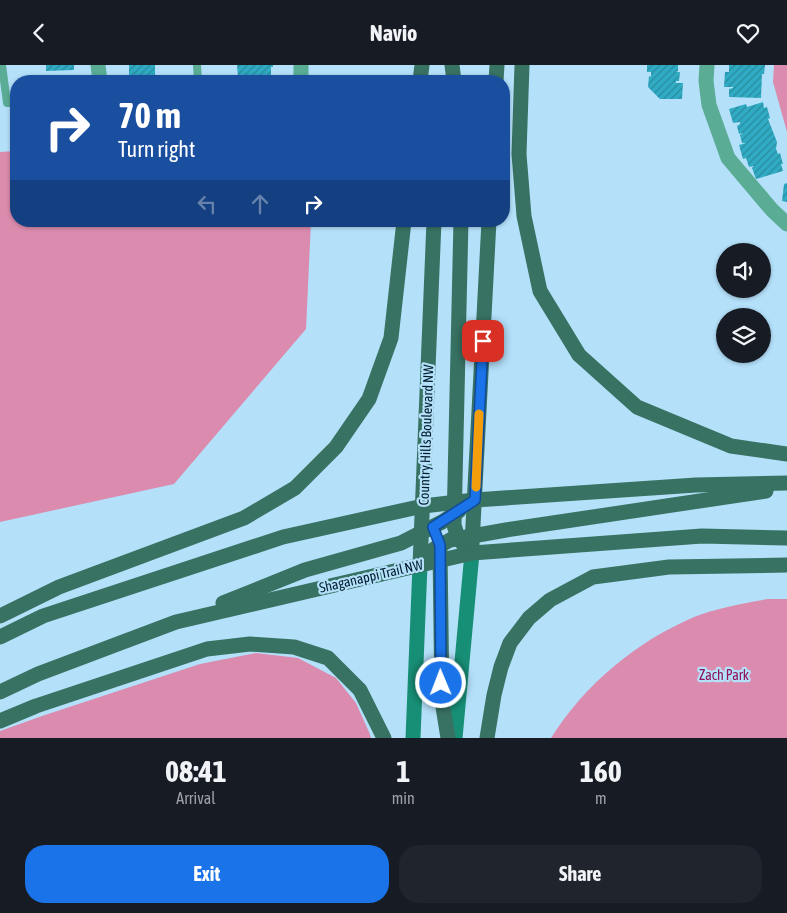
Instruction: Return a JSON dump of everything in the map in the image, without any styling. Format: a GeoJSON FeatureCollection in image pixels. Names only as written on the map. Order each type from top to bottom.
{"type":"FeatureCollection","features":[{"type":"Feature","properties":{"kind":"main road"},"geometry":{"type":"LineString","coordinates":[[522,65],[519,154],[524,216],[540,291],[579,355],[637,407],[730,446],[787,454]]}},
{"type":"Feature","properties":{"kind":"main road"},"geometry":{"type":"LineString","coordinates":[[0,616],[59,587],[244,518],[295,488],[336,447],[369,399],[391,338],[403,227]]}},
{"type":"Feature","properties":{"kind":"main road","name":"Country Hills Boulevard NW"},"geometry":{"type":"LineString","coordinates":[[423,506],[434,227]]}},
{"type":"Feature","properties":{"kind":"main road"},"geometry":{"type":"LineString","coordinates":[[461,227],[454,525],[458,539],[472,553]]}},
{"type":"Feature","properties":{"kind":"main road"},"geometry":{"type":"LineString","coordinates":[[455,738],[472,553],[489,227]]}},
{"type":"Feature","properties":{"kind":"main road"},"geometry":{"type":"LineString","coordinates":[[176,622],[305,570],[401,543],[427,530],[454,508],[475,500],[696,485],[787,483]]}},
{"type":"Feature","properties":{"kind":"main road"},"geometry":{"type":"LineString","coordinates":[[440,553],[450,540],[473,535],[787,487]]}},
{"type":"Feature","properties":{"kind":"main road"},"geometry":{"type":"LineString","coordinates":[[0,637],[43,616],[283,537],[423,506],[454,508]]}},
{"type":"Feature","properties":{"kind":"main road"},"geometry":{"type":"LineString","coordinates":[[423,506],[427,530],[440,553],[442,701],[448,738]]}},
{"type":"Feature","properties":{"kind":"main road"},"geometry":{"type":"LineString","coordinates":[[413,738],[420,565],[427,530]]}},
{"type":"Feature","properties":{"kind":"main road","name":"Shaganappi Trail NW"},"geometry":{"type":"LineString","coordinates":[[440,553],[472,553],[702,536],[787,538]]}},
{"type":"Feature","properties":{"kind":"main road"},"geometry":{"type":"LineString","coordinates":[[420,565],[434,549],[440,553]]}},
{"type":"Feature","properties":{"kind":"main road","name":"Shaganappi Trail NW"},"geometry":{"type":"LineString","coordinates":[[0,692],[38,674],[176,622],[420,565]]}},
{"type":"Feature","properties":{"kind":"main road"},"geometry":{"type":"LineString","coordinates":[[487,738],[494,695],[501,667],[510,643],[529,618],[550,600],[593,577],[669,567],[787,565]]}},
{"type":"Feature","properties":{"kind":"main road"},"geometry":{"type":"LineString","coordinates":[[0,721],[36,706],[207,649],[250,644],[294,647],[328,658],[360,690],[384,738]]}},
{"type":"Feature","properties":{"kind":"street"},"geometry":{"type":"LineString","coordinates":[[707,65],[706,81],[709,105],[728,158],[772,210],[787,224]]}},
{"type":"Feature","properties":{"kind":"lane"},"geometry":{"type":"LineString","coordinates":[[2,65],[7,103],[10,103]]}},
{"type":"Feature","properties":{"kind":"green space"},"geometry":{"type":"Polygon","coordinates":[[[774,65],[787,65],[787,132],[773,82],[774,65]]]}},
{"type":"Feature","properties":{"kind":"green space"},"geometry":{"type":"Polygon","coordinates":[[[10,151],[10,227],[311,227],[306,329],[174,484],[0,522],[0,152],[10,151]]]}},
{"type":"Feature","properties":{"kind":"green space","name":"Zach Park"},"geometry":{"type":"Polygon","coordinates":[[[768,599],[787,599],[787,738],[551,738],[565,718],[596,683],[632,652],[652,639],[694,617],[731,606],[768,599]]]}},
{"type":"Feature","properties":{"kind":"green space"},"geometry":{"type":"Polygon","coordinates":[[[256,653],[298,658],[336,678],[356,703],[371,738],[0,738],[0,731],[45,715],[200,664],[256,653]]]}},
{"type":"Feature","properties":{"kind":"building"},"geometry":{"type":"Polygon","coordinates":[[[46,65],[74,65],[74,70],[46,71],[46,65]]]}},
{"type":"Feature","properties":{"kind":"building"},"geometry":{"type":"Polygon","coordinates":[[[129,65],[155,65],[155,75],[129,75],[129,65]]]}},
{"type":"Feature","properties":{"kind":"building"},"geometry":{"type":"Polygon","coordinates":[[[237,65],[273,65],[271,67],[271,75],[238,75],[237,65]]]}},
{"type":"Feature","properties":{"kind":"building"},"geometry":{"type":"Polygon","coordinates":[[[647,65],[678,65],[678,71],[676,72],[680,72],[679,81],[676,81],[676,83],[683,83],[682,99],[660,99],[648,87],[651,72],[647,72],[647,65]]]}},
{"type":"Feature","properties":{"kind":"building"},"geometry":{"type":"Polygon","coordinates":[[[729,65],[765,65],[764,74],[762,74],[761,98],[729,97],[729,89],[733,87],[724,87],[725,72],[729,72],[729,65]]]}},
{"type":"Feature","properties":{"kind":"building"},"geometry":{"type":"Polygon","coordinates":[[[763,102],[764,108],[767,107],[770,118],[768,119],[777,142],[776,149],[778,154],[780,153],[783,171],[756,179],[752,168],[754,166],[749,167],[746,158],[743,159],[739,145],[746,143],[742,143],[740,135],[743,133],[739,134],[737,126],[740,122],[733,123],[729,109],[746,104],[747,107],[763,102]]]}},
{"type":"Feature","properties":{"kind":"building"},"geometry":{"type":"Polygon","coordinates":[[[787,183],[787,202],[782,201],[784,184],[787,183]]]}},
{"type":"Feature","properties":{"kind":"slow traffic"},"geometry":{"type":"LineString","coordinates":[[476,487],[479,414]]}},
{"type":"Feature","properties":{"kind":"route"},"geometry":{"type":"LineString","coordinates":[[441,683],[440,545],[433,527],[475,500],[483,341]]}}]}
